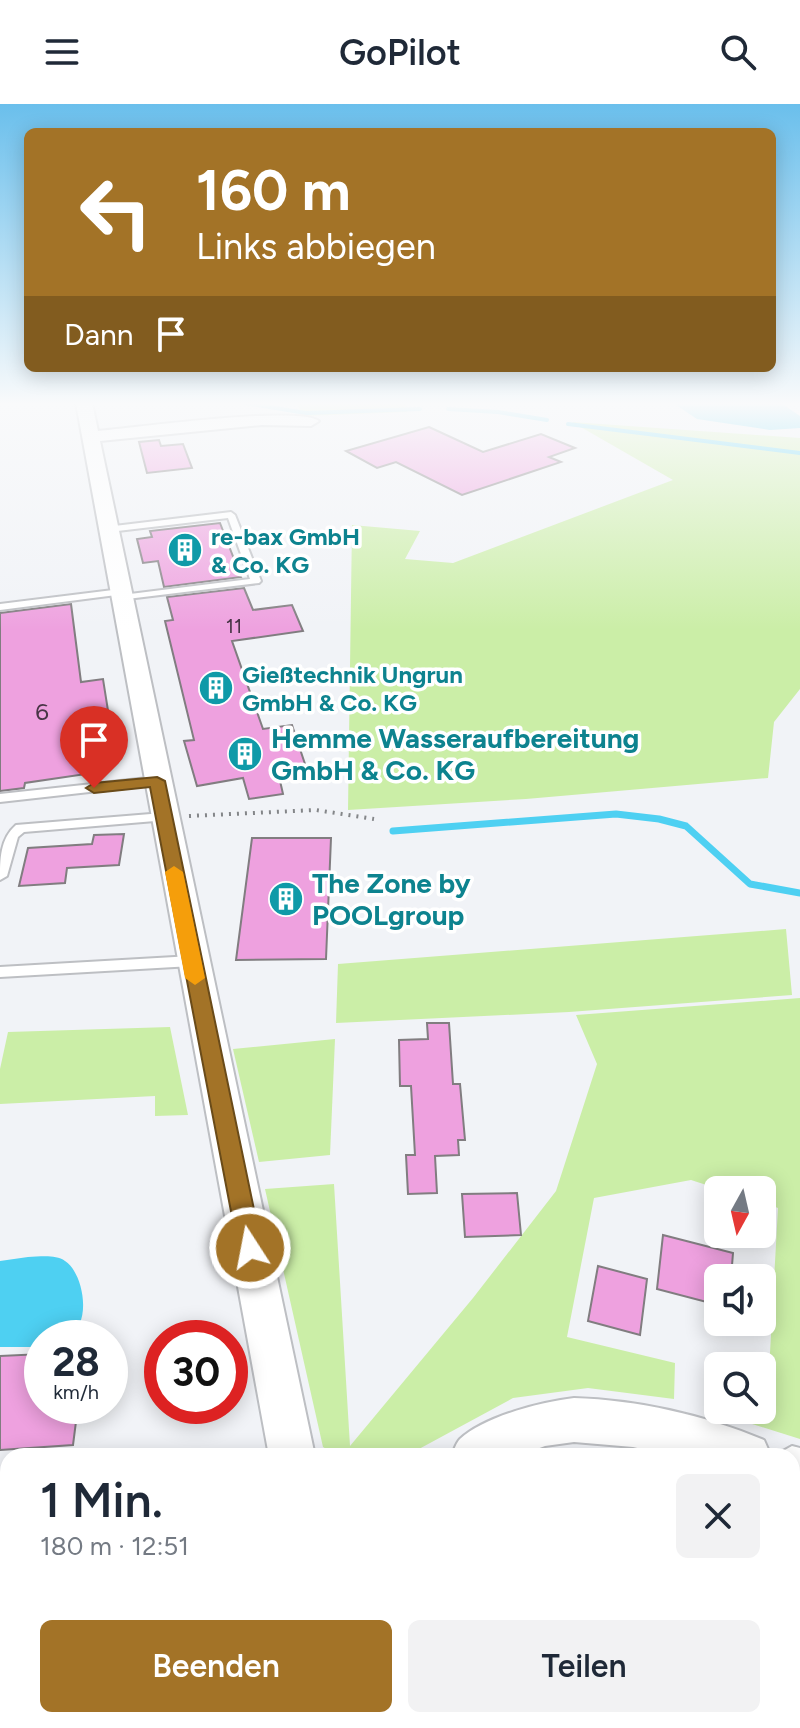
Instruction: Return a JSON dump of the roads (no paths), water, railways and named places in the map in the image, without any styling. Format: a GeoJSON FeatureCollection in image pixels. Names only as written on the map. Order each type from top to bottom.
{"type":"FeatureCollection","features":[{"type":"Feature","properties":{"kind":"street"},"geometry":{"type":"LineString","coordinates":[[99,479],[163,817],[290,1448]]}},
{"type":"Feature","properties":{"kind":"street"},"geometry":{"type":"LineString","coordinates":[[489,1448],[520,1431],[583,1419],[661,1430],[721,1448]]}},
{"type":"Feature","properties":{"kind":"lane"},"geometry":{"type":"LineString","coordinates":[[0,607],[256,581],[231,515],[109,529]]}},
{"type":"Feature","properties":{"kind":"lane"},"geometry":{"type":"LineString","coordinates":[[0,798],[157,781]]}},
{"type":"Feature","properties":{"kind":"lane"},"geometry":{"type":"LineString","coordinates":[[0,876],[12,835],[21,828],[163,817]]}},
{"type":"Feature","properties":{"kind":"lane"},"geometry":{"type":"LineString","coordinates":[[0,972],[192,961]]}},
{"type":"Feature","properties":{"kind":"water"},"geometry":{"type":"Polygon","coordinates":[[[47,1256],[65,1261],[72,1267],[81,1287],[81,1320],[24,1320],[24,1347],[0,1347],[0,1261],[47,1256]]]}},
{"type":"Feature","properties":{"kind":"waterway"},"geometry":{"type":"LineString","coordinates":[[393,831],[616,814],[659,819],[686,826],[750,884],[800,893]]}},
{"type":"Feature","properties":{"kind":"place","name":"re-bax GmbH & Co. KG"},"geometry":{"type":"Point","coordinates":[185,550]}},
{"type":"Feature","properties":{"kind":"place","name":"Gießtechnik Ungrun GmbH & Co. KG"},"geometry":{"type":"Point","coordinates":[216,688]}},
{"type":"Feature","properties":{"kind":"place","name":"Hemme Wasseraufbereitung GmbH & Co. KG"},"geometry":{"type":"Point","coordinates":[245,754]}},
{"type":"Feature","properties":{"kind":"place","name":"The Zone by POOLgroup"},"geometry":{"type":"Point","coordinates":[286,899]}}]}
